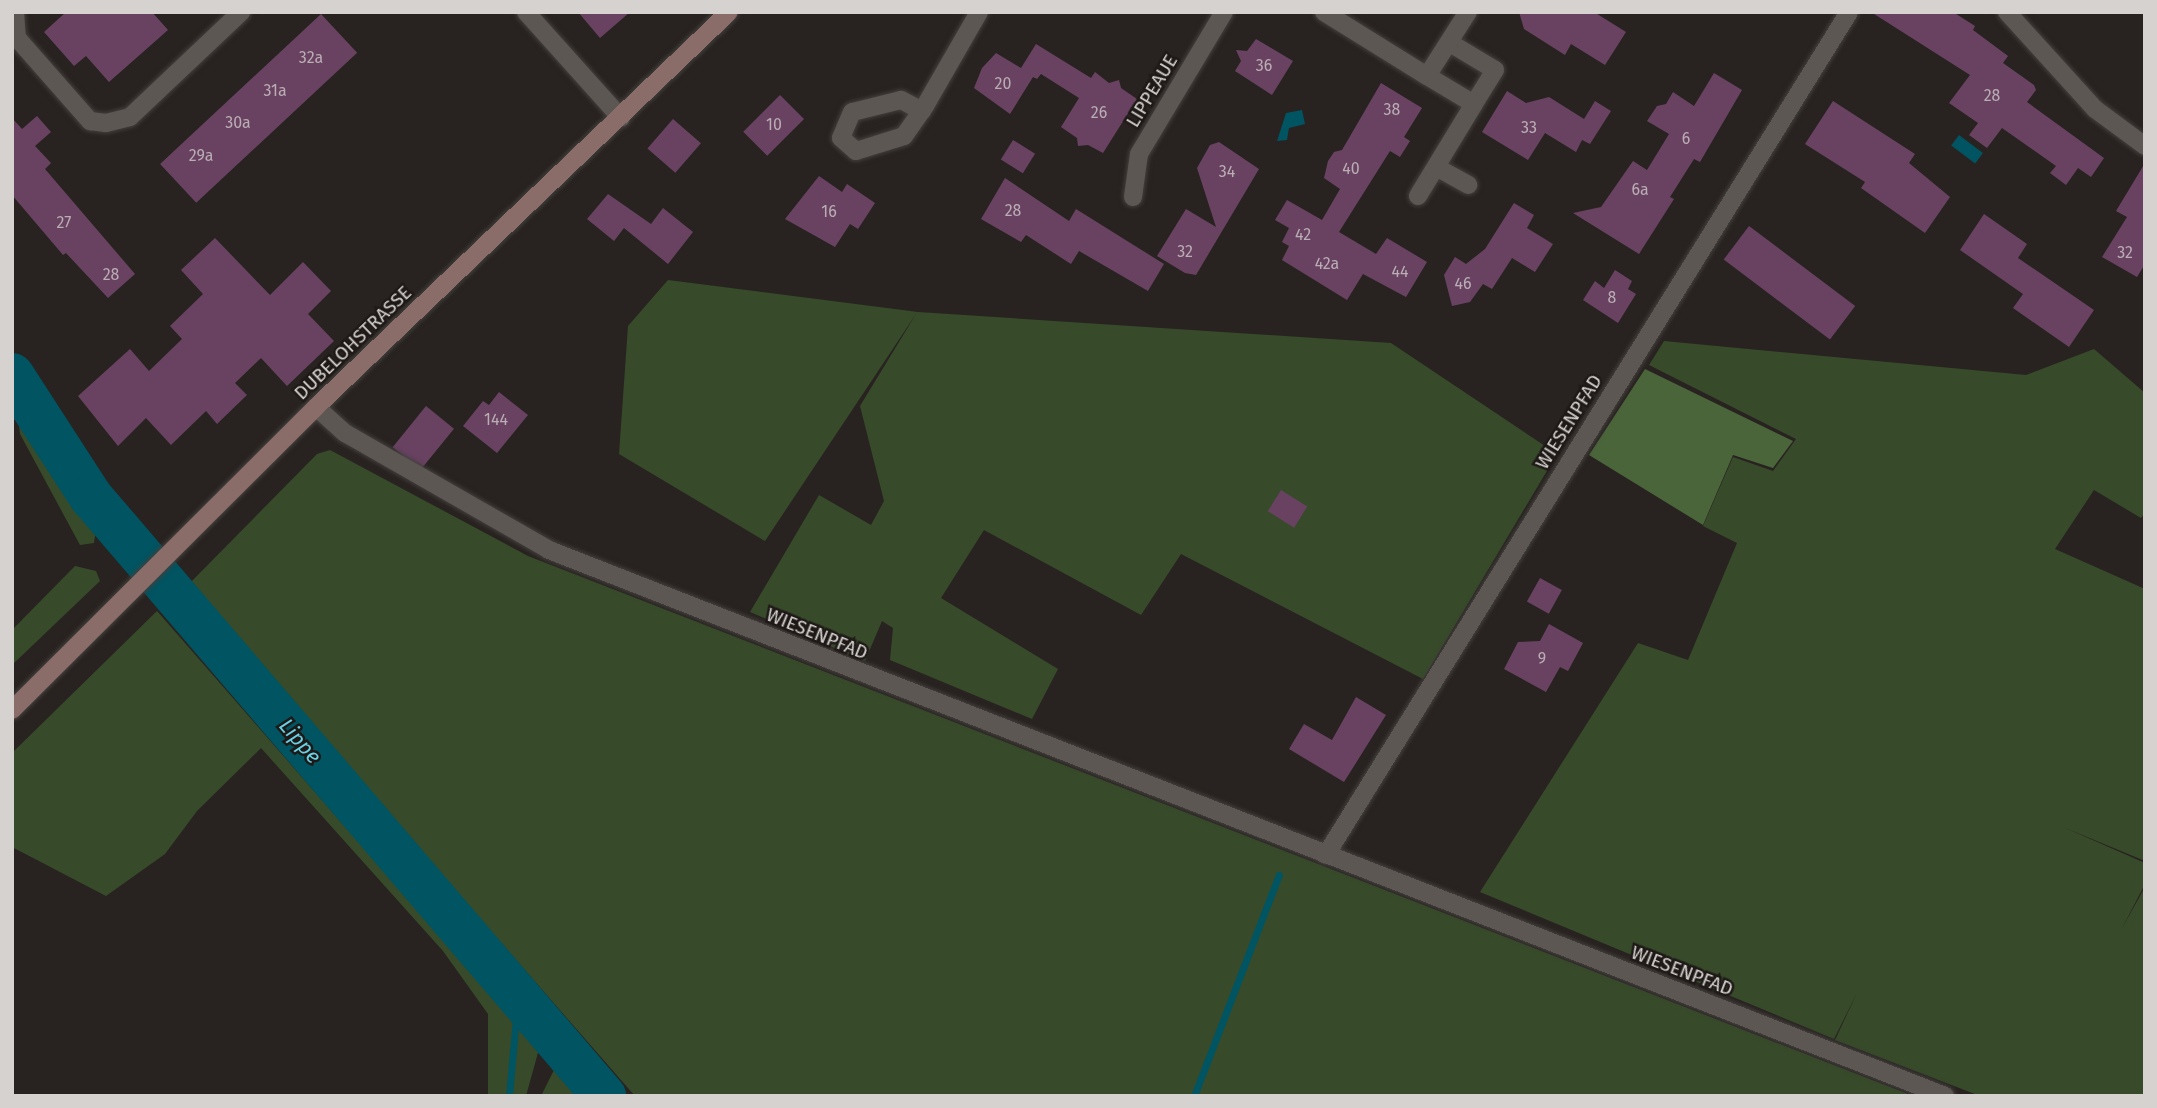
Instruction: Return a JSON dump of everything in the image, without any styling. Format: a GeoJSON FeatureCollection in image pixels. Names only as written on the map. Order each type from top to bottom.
{"type":"FeatureCollection","features":[{"type":"Feature","properties":{"kind":"main road","name":"DUBELOHSTRASSE"},"geometry":{"type":"LineString","coordinates":[[12,710],[316,407],[729,12]]}},
{"type":"Feature","properties":{"kind":"street"},"geometry":{"type":"LineString","coordinates":[[15,12],[17,38],[89,121],[106,123],[130,117],[242,12]]}},
{"type":"Feature","properties":{"kind":"street"},"geometry":{"type":"LineString","coordinates":[[526,12],[621,118]]}},
{"type":"Feature","properties":{"kind":"street"},"geometry":{"type":"LineString","coordinates":[[922,111],[979,12]]}},
{"type":"Feature","properties":{"kind":"street","name":"LIPPEAUE"},"geometry":{"type":"LineString","coordinates":[[1133,197],[1139,154],[1224,12]]}},
{"type":"Feature","properties":{"kind":"street"},"geometry":{"type":"LineString","coordinates":[[1324,12],[1474,104]]}},
{"type":"Feature","properties":{"kind":"street"},"geometry":{"type":"LineString","coordinates":[[1427,76],[1468,12]]}},
{"type":"Feature","properties":{"kind":"street","name":"WIESENPFAD"},"geometry":{"type":"LineString","coordinates":[[1326,855],[1849,12]]}},
{"type":"Feature","properties":{"kind":"street"},"geometry":{"type":"LineString","coordinates":[[2007,12],[2095,109],[2145,146]]}},
{"type":"Feature","properties":{"kind":"street"},"geometry":{"type":"LineString","coordinates":[[1418,196],[1496,70],[1450,43]]}},
{"type":"Feature","properties":{"kind":"street"},"geometry":{"type":"LineString","coordinates":[[1436,167],[1468,186]]}},
{"type":"Feature","properties":{"kind":"street","name":"WIESENPFAD"},"geometry":{"type":"LineString","coordinates":[[316,407],[345,433],[549,550],[1945,1096]]}},
{"type":"Feature","properties":{"kind":"green space"},"geometry":{"type":"Polygon","coordinates":[[[668,280],[918,312],[1391,343],[1557,454],[1423,679],[1181,554],[1141,615],[984,530],[941,598],[1058,669],[1032,719],[890,660],[893,628],[882,621],[865,661],[750,612],[819,495],[871,525],[884,501],[860,406],[916,314],[765,541],[619,454],[628,326],[668,280]]]}},
{"type":"Feature","properties":{"kind":"green space"},"geometry":{"type":"Polygon","coordinates":[[[1664,341],[2026,375],[2094,349],[2145,393],[2145,513],[2141,518],[2094,490],[2055,549],[2145,589],[2145,861],[2063,827],[2145,863],[2145,884],[2121,930],[2145,887],[2145,1096],[1980,1096],[1835,1040],[1857,993],[1834,1039],[1480,892],[1638,643],[1688,660],[1737,543],[1703,526],[1733,457],[1773,471],[1796,439],[1649,365],[1664,341]]]}},
{"type":"Feature","properties":{"kind":"green space"},"geometry":{"type":"Polygon","coordinates":[[[1645,369],[1793,441],[1773,468],[1733,455],[1703,525],[1589,455],[1645,369]]]}},
{"type":"Feature","properties":{"kind":"green space"},"geometry":{"type":"Polygon","coordinates":[[[12,403],[96,529],[94,543],[80,545],[20,434],[18,418],[12,421],[12,403]]]}},
{"type":"Feature","properties":{"kind":"green space"},"geometry":{"type":"Polygon","coordinates":[[[330,450],[528,556],[1913,1096],[635,1096],[188,585],[317,454],[330,450]]]}},
{"type":"Feature","properties":{"kind":"green space"},"geometry":{"type":"Polygon","coordinates":[[[75,566],[96,571],[100,581],[12,665],[12,630],[75,566]]]}},
{"type":"Feature","properties":{"kind":"green space"},"geometry":{"type":"Polygon","coordinates":[[[157,611],[539,1049],[526,1096],[488,1096],[488,1014],[443,951],[261,748],[197,811],[165,854],[106,896],[12,847],[12,753],[157,611]]]}},
{"type":"Feature","properties":{"kind":"green space"},"geometry":{"type":"Polygon","coordinates":[[[556,1066],[581,1096],[541,1096],[556,1066]]]}},
{"type":"Feature","properties":{"kind":"water"},"geometry":{"type":"Polygon","coordinates":[[[1302,110],[1305,124],[1289,128],[1287,140],[1277,141],[1286,113],[1302,110]]]}},
{"type":"Feature","properties":{"kind":"water"},"geometry":{"type":"Polygon","coordinates":[[[1959,135],[1983,153],[1975,163],[1951,145],[1959,135]]]}},
{"type":"Feature","properties":{"kind":"building"},"geometry":{"type":"Polygon","coordinates":[[[66,12],[152,12],[168,30],[109,82],[86,56],[74,66],[44,32],[66,12]]]}},
{"type":"Feature","properties":{"kind":"building"},"geometry":{"type":"Polygon","coordinates":[[[578,12],[630,12],[600,38],[578,12]]]}},
{"type":"Feature","properties":{"kind":"building"},"geometry":{"type":"Polygon","coordinates":[[[1519,12],[1594,12],[1626,32],[1605,65],[1571,44],[1565,55],[1524,29],[1519,12]]]}},
{"type":"Feature","properties":{"kind":"building"},"geometry":{"type":"Polygon","coordinates":[[[1871,12],[1953,12],[1975,26],[1973,30],[2008,56],[2003,63],[2034,85],[2036,90],[2027,102],[2104,158],[2091,177],[2078,168],[2066,185],[2050,173],[2056,166],[2002,128],[1987,148],[1969,135],[1978,123],[1949,103],[1970,75],[1871,12]]]}},
{"type":"Feature","properties":{"kind":"building"},"geometry":{"type":"Polygon","coordinates":[[[321,14],[357,53],[196,203],[160,164],[321,14]]]}},
{"type":"Feature","properties":{"kind":"building"},"geometry":{"type":"Polygon","coordinates":[[[1256,39],[1293,61],[1272,95],[1235,71],[1241,61],[1236,50],[1247,51],[1256,39]]]}},
{"type":"Feature","properties":{"kind":"building"},"geometry":{"type":"Polygon","coordinates":[[[1036,44],[1091,78],[1095,72],[1109,83],[1119,80],[1121,88],[1137,99],[1103,153],[1088,145],[1078,146],[1077,138],[1061,127],[1079,98],[1041,74],[1037,79],[1033,77],[1010,114],[974,88],[982,68],[996,53],[1021,68],[1036,44]]]}},
{"type":"Feature","properties":{"kind":"building"},"geometry":{"type":"Polygon","coordinates":[[[1714,73],[1742,90],[1700,162],[1694,159],[1670,197],[1674,199],[1639,254],[1573,213],[1601,207],[1633,161],[1647,170],[1669,134],[1647,121],[1657,106],[1666,104],[1673,92],[1694,106],[1714,73]]]}},
{"type":"Feature","properties":{"kind":"building"},"geometry":{"type":"Polygon","coordinates":[[[1381,83],[1422,108],[1404,137],[1410,141],[1400,157],[1390,151],[1339,232],[1376,254],[1387,238],[1427,262],[1406,297],[1363,274],[1347,300],[1282,260],[1289,246],[1282,242],[1289,228],[1275,220],[1287,200],[1322,220],[1340,189],[1324,178],[1328,161],[1334,152],[1342,150],[1381,83]]]}},
{"type":"Feature","properties":{"kind":"building"},"geometry":{"type":"Polygon","coordinates":[[[1507,91],[1526,103],[1549,97],[1584,119],[1595,101],[1611,111],[1590,144],[1582,140],[1576,152],[1545,133],[1528,160],[1482,132],[1507,91]]]}},
{"type":"Feature","properties":{"kind":"building"},"geometry":{"type":"Polygon","coordinates":[[[780,95],[804,119],[767,156],[743,132],[780,95]]]}},
{"type":"Feature","properties":{"kind":"building"},"geometry":{"type":"Polygon","coordinates":[[[1833,101],[1915,154],[1909,163],[1950,197],[1925,233],[1861,188],[1865,182],[1805,144],[1833,101]]]}},
{"type":"Feature","properties":{"kind":"building"},"geometry":{"type":"Polygon","coordinates":[[[37,116],[51,132],[35,146],[51,163],[45,169],[135,274],[108,298],[66,253],[63,255],[12,195],[12,118],[22,129],[37,116]]]}},
{"type":"Feature","properties":{"kind":"building"},"geometry":{"type":"Polygon","coordinates":[[[673,119],[701,143],[675,173],[647,148],[673,119]]]}},
{"type":"Feature","properties":{"kind":"building"},"geometry":{"type":"Polygon","coordinates":[[[1013,140],[1035,154],[1023,173],[1001,160],[1013,140]]]}},
{"type":"Feature","properties":{"kind":"building"},"geometry":{"type":"Polygon","coordinates":[[[1219,142],[1259,169],[1196,275],[1185,273],[1157,256],[1186,209],[1216,227],[1197,168],[1210,145],[1219,142]]]}},
{"type":"Feature","properties":{"kind":"building"},"geometry":{"type":"Polygon","coordinates":[[[2145,163],[2145,264],[2137,277],[2102,257],[2127,217],[2116,211],[2145,163]]]}},
{"type":"Feature","properties":{"kind":"building"},"geometry":{"type":"Polygon","coordinates":[[[819,176],[842,192],[847,184],[875,203],[858,229],[850,224],[835,247],[785,219],[819,176]]]}},
{"type":"Feature","properties":{"kind":"building"},"geometry":{"type":"Polygon","coordinates":[[[1005,178],[1069,221],[1076,209],[1164,264],[1148,291],[1079,251],[1071,264],[1026,235],[1021,242],[981,219],[1005,178]]]}},
{"type":"Feature","properties":{"kind":"building"},"geometry":{"type":"Polygon","coordinates":[[[608,194],[651,224],[663,208],[693,232],[668,264],[624,228],[614,241],[587,219],[608,194]]]}},
{"type":"Feature","properties":{"kind":"building"},"geometry":{"type":"Polygon","coordinates":[[[1514,203],[1534,215],[1527,228],[1553,244],[1535,272],[1512,258],[1492,289],[1483,284],[1470,302],[1452,306],[1444,275],[1455,257],[1466,264],[1485,249],[1514,203]]]}},
{"type":"Feature","properties":{"kind":"building"},"geometry":{"type":"Polygon","coordinates":[[[1984,214],[2027,244],[2018,258],[2094,310],[2069,347],[2013,308],[2023,294],[1960,250],[1984,214]]]}},
{"type":"Feature","properties":{"kind":"building"},"geometry":{"type":"Polygon","coordinates":[[[1749,226],[1855,306],[1830,340],[1724,260],[1749,226]]]}},
{"type":"Feature","properties":{"kind":"building"},"geometry":{"type":"Polygon","coordinates":[[[215,238],[270,295],[303,262],[331,291],[308,314],[334,341],[287,386],[261,358],[235,383],[247,395],[217,424],[206,411],[171,445],[146,418],[118,446],[78,396],[130,349],[149,371],[182,339],[170,326],[203,294],[181,270],[215,238]]]}},
{"type":"Feature","properties":{"kind":"building"},"geometry":{"type":"Polygon","coordinates":[[[1615,270],[1632,281],[1628,289],[1636,294],[1618,323],[1583,300],[1595,281],[1604,288],[1615,270]]]}},
{"type":"Feature","properties":{"kind":"building"},"geometry":{"type":"Polygon","coordinates":[[[499,392],[528,415],[497,453],[463,426],[483,401],[489,405],[499,392]]]}},
{"type":"Feature","properties":{"kind":"building"},"geometry":{"type":"Polygon","coordinates":[[[426,406],[454,429],[421,470],[393,447],[426,406]]]}},
{"type":"Feature","properties":{"kind":"building"},"geometry":{"type":"Polygon","coordinates":[[[1281,490],[1307,506],[1294,528],[1268,511],[1281,490]]]}},
{"type":"Feature","properties":{"kind":"building"},"geometry":{"type":"Polygon","coordinates":[[[1540,578],[1562,590],[1549,614],[1527,602],[1540,578]]]}},
{"type":"Feature","properties":{"kind":"building"},"geometry":{"type":"Polygon","coordinates":[[[1549,624],[1583,643],[1568,671],[1560,667],[1546,692],[1504,669],[1518,642],[1540,641],[1549,624]]]}},
{"type":"Feature","properties":{"kind":"building"},"geometry":{"type":"Polygon","coordinates":[[[1356,697],[1386,715],[1344,782],[1289,749],[1304,724],[1332,740],[1356,697]]]}},
{"type":"Feature","properties":{"kind":"waterway","name":"Lippe"},"geometry":{"type":"LineString","coordinates":[[12,375],[91,497],[604,1096]]}},
{"type":"Feature","properties":{"kind":"waterway"},"geometry":{"type":"LineString","coordinates":[[1194,1096],[1279,875]]}},
{"type":"Feature","properties":{"kind":"waterway"},"geometry":{"type":"LineString","coordinates":[[509,1096],[518,995]]}}]}
